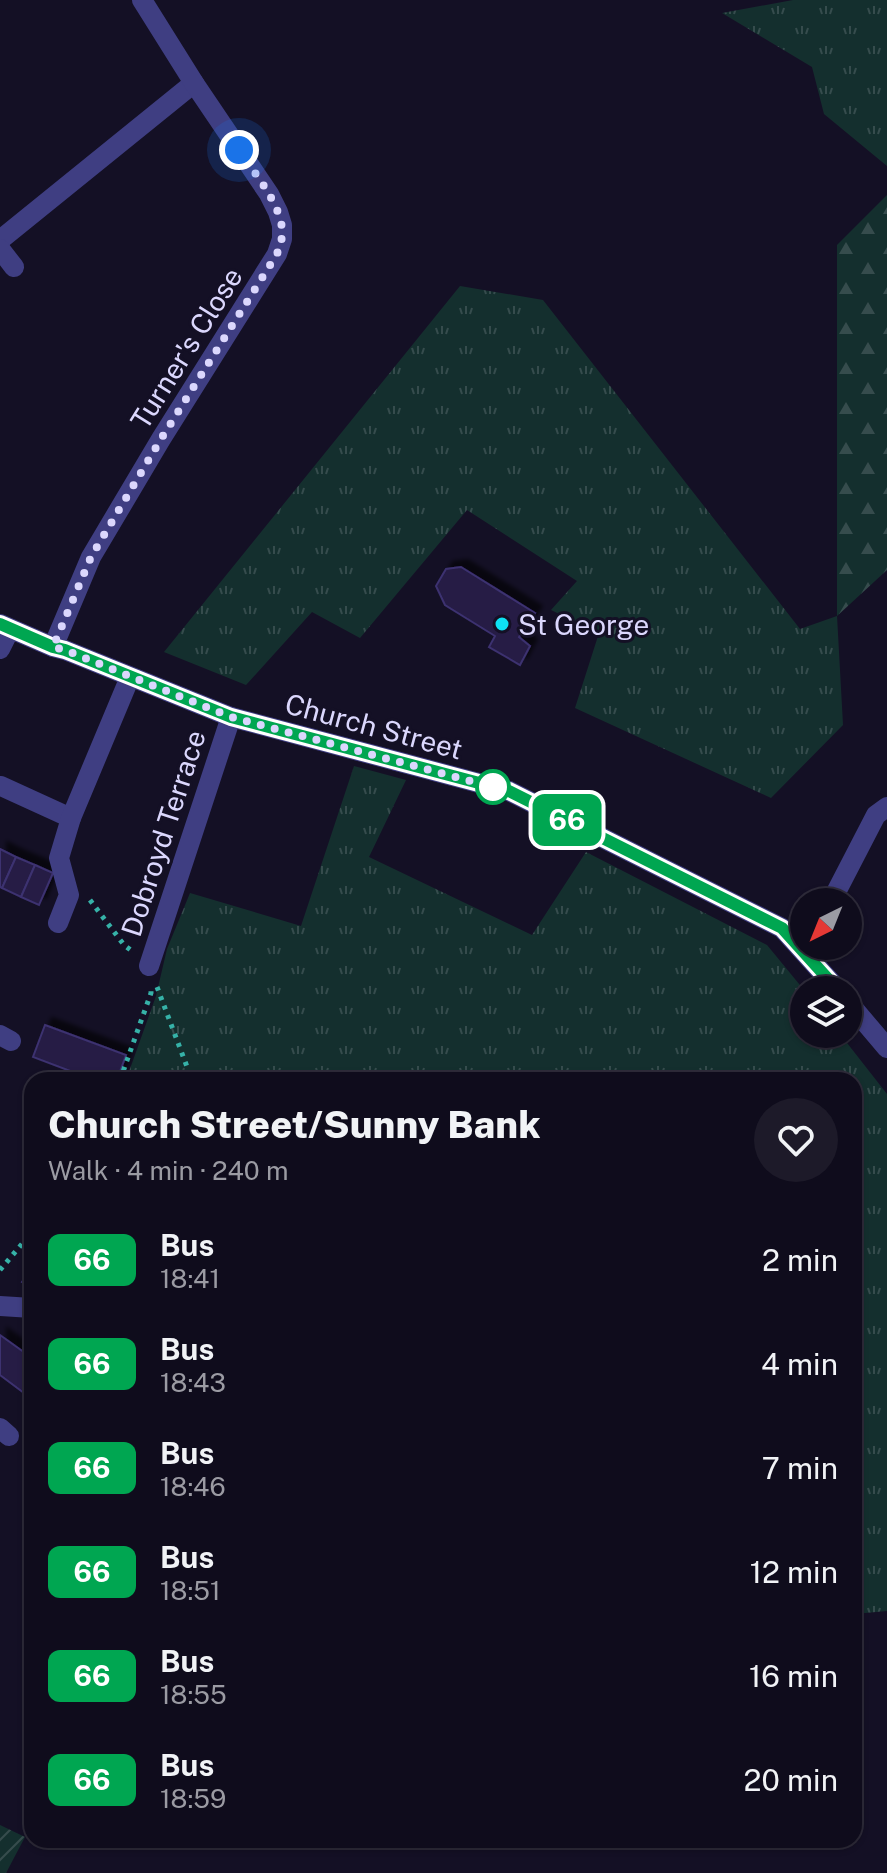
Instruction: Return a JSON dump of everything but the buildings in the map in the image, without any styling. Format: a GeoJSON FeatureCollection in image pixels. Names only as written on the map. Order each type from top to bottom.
{"type":"FeatureCollection","features":[{"type":"Feature","properties":{"kind":"street","name":"Turner's Close"},"geometry":{"type":"LineString","coordinates":[[53,647],[91,557],[277,254],[282,239],[282,225],[269,194],[142,0]]}},
{"type":"Feature","properties":{"kind":"street"},"geometry":{"type":"LineString","coordinates":[[0,240],[194,83]]}},
{"type":"Feature","properties":{"kind":"street"},"geometry":{"type":"LineString","coordinates":[[0,249],[14,267]]}},
{"type":"Feature","properties":{"kind":"street"},"geometry":{"type":"LineString","coordinates":[[0,649],[5,627]]}},
{"type":"Feature","properties":{"kind":"street","name":"Church Street"},"geometry":{"type":"LineString","coordinates":[[5,627],[231,717],[509,791],[782,928],[790,935]]}},
{"type":"Feature","properties":{"kind":"street"},"geometry":{"type":"LineString","coordinates":[[58,923],[69,895],[59,858],[71,818],[130,677]]}},
{"type":"Feature","properties":{"kind":"street","name":"Dobroyd Terrace"},"geometry":{"type":"LineString","coordinates":[[149,966],[231,717]]}},
{"type":"Feature","properties":{"kind":"street"},"geometry":{"type":"LineString","coordinates":[[1,786],[71,818]]}},
{"type":"Feature","properties":{"kind":"street"},"geometry":{"type":"LineString","coordinates":[[838,888],[876,815],[887,807]]}},
{"type":"Feature","properties":{"kind":"street","name":"Church Street"},"geometry":{"type":"LineString","coordinates":[[814,960],[827,976]]}},
{"type":"Feature","properties":{"kind":"street"},"geometry":{"type":"LineString","coordinates":[[862,1019],[887,1048]]}},
{"type":"Feature","properties":{"kind":"street"},"geometry":{"type":"LineString","coordinates":[[0,1306],[24,1308]]}},
{"type":"Feature","properties":{"kind":"path"},"geometry":{"type":"LineString","coordinates":[[86,895],[124,945],[149,966],[189,1072]]}},
{"type":"Feature","properties":{"kind":"path"},"geometry":{"type":"LineString","coordinates":[[123,1072],[151,993],[149,966]]}},
{"type":"Feature","properties":{"kind":"path"},"geometry":{"type":"LineString","coordinates":[[0,1270],[24,1242]]}},
{"type":"Feature","properties":{"kind":"green space"},"geometry":{"type":"Polygon","coordinates":[[[793,0],[887,0],[887,166],[824,114],[812,67],[722,13],[793,0]]]}},
{"type":"Feature","properties":{"kind":"green space"},"geometry":{"type":"Polygon","coordinates":[[[887,195],[887,570],[837,616],[837,245],[887,195]]]}},
{"type":"Feature","properties":{"kind":"green space"},"geometry":{"type":"Polygon","coordinates":[[[460,286],[543,300],[800,629],[837,616],[843,725],[771,798],[575,708],[599,633],[551,610],[577,581],[467,510],[360,638],[312,612],[246,685],[164,652],[460,286]]]}},
{"type":"Feature","properties":{"kind":"green space"},"geometry":{"type":"Polygon","coordinates":[[[354,766],[406,780],[369,857],[532,935],[586,852],[767,945],[792,976],[790,976],[790,1048],[851,1048],[887,1094],[887,1611],[862,1613],[862,1072],[129,1072],[156,996],[167,949],[190,893],[301,926],[354,766]]]}},
{"type":"Feature","properties":{"kind":"green space"},"geometry":{"type":"Polygon","coordinates":[[[0,1825],[24,1839],[6,1873],[0,1873],[0,1825]]]}},
{"type":"Feature","properties":{"kind":"bus line","name":"66"},"geometry":{"type":"LineString","coordinates":[[0,624],[231,717],[509,791],[782,928],[825,976]]}},
{"type":"Feature","properties":{"kind":"place","name":"St George"},"geometry":{"type":"Point","coordinates":[502,624]}},
{"type":"Feature","properties":{"kind":"route"},"geometry":{"type":"LineString","coordinates":[[239,150],[278,212],[282,239],[277,254],[91,557],[53,647],[231,717],[493,787]]}}]}
